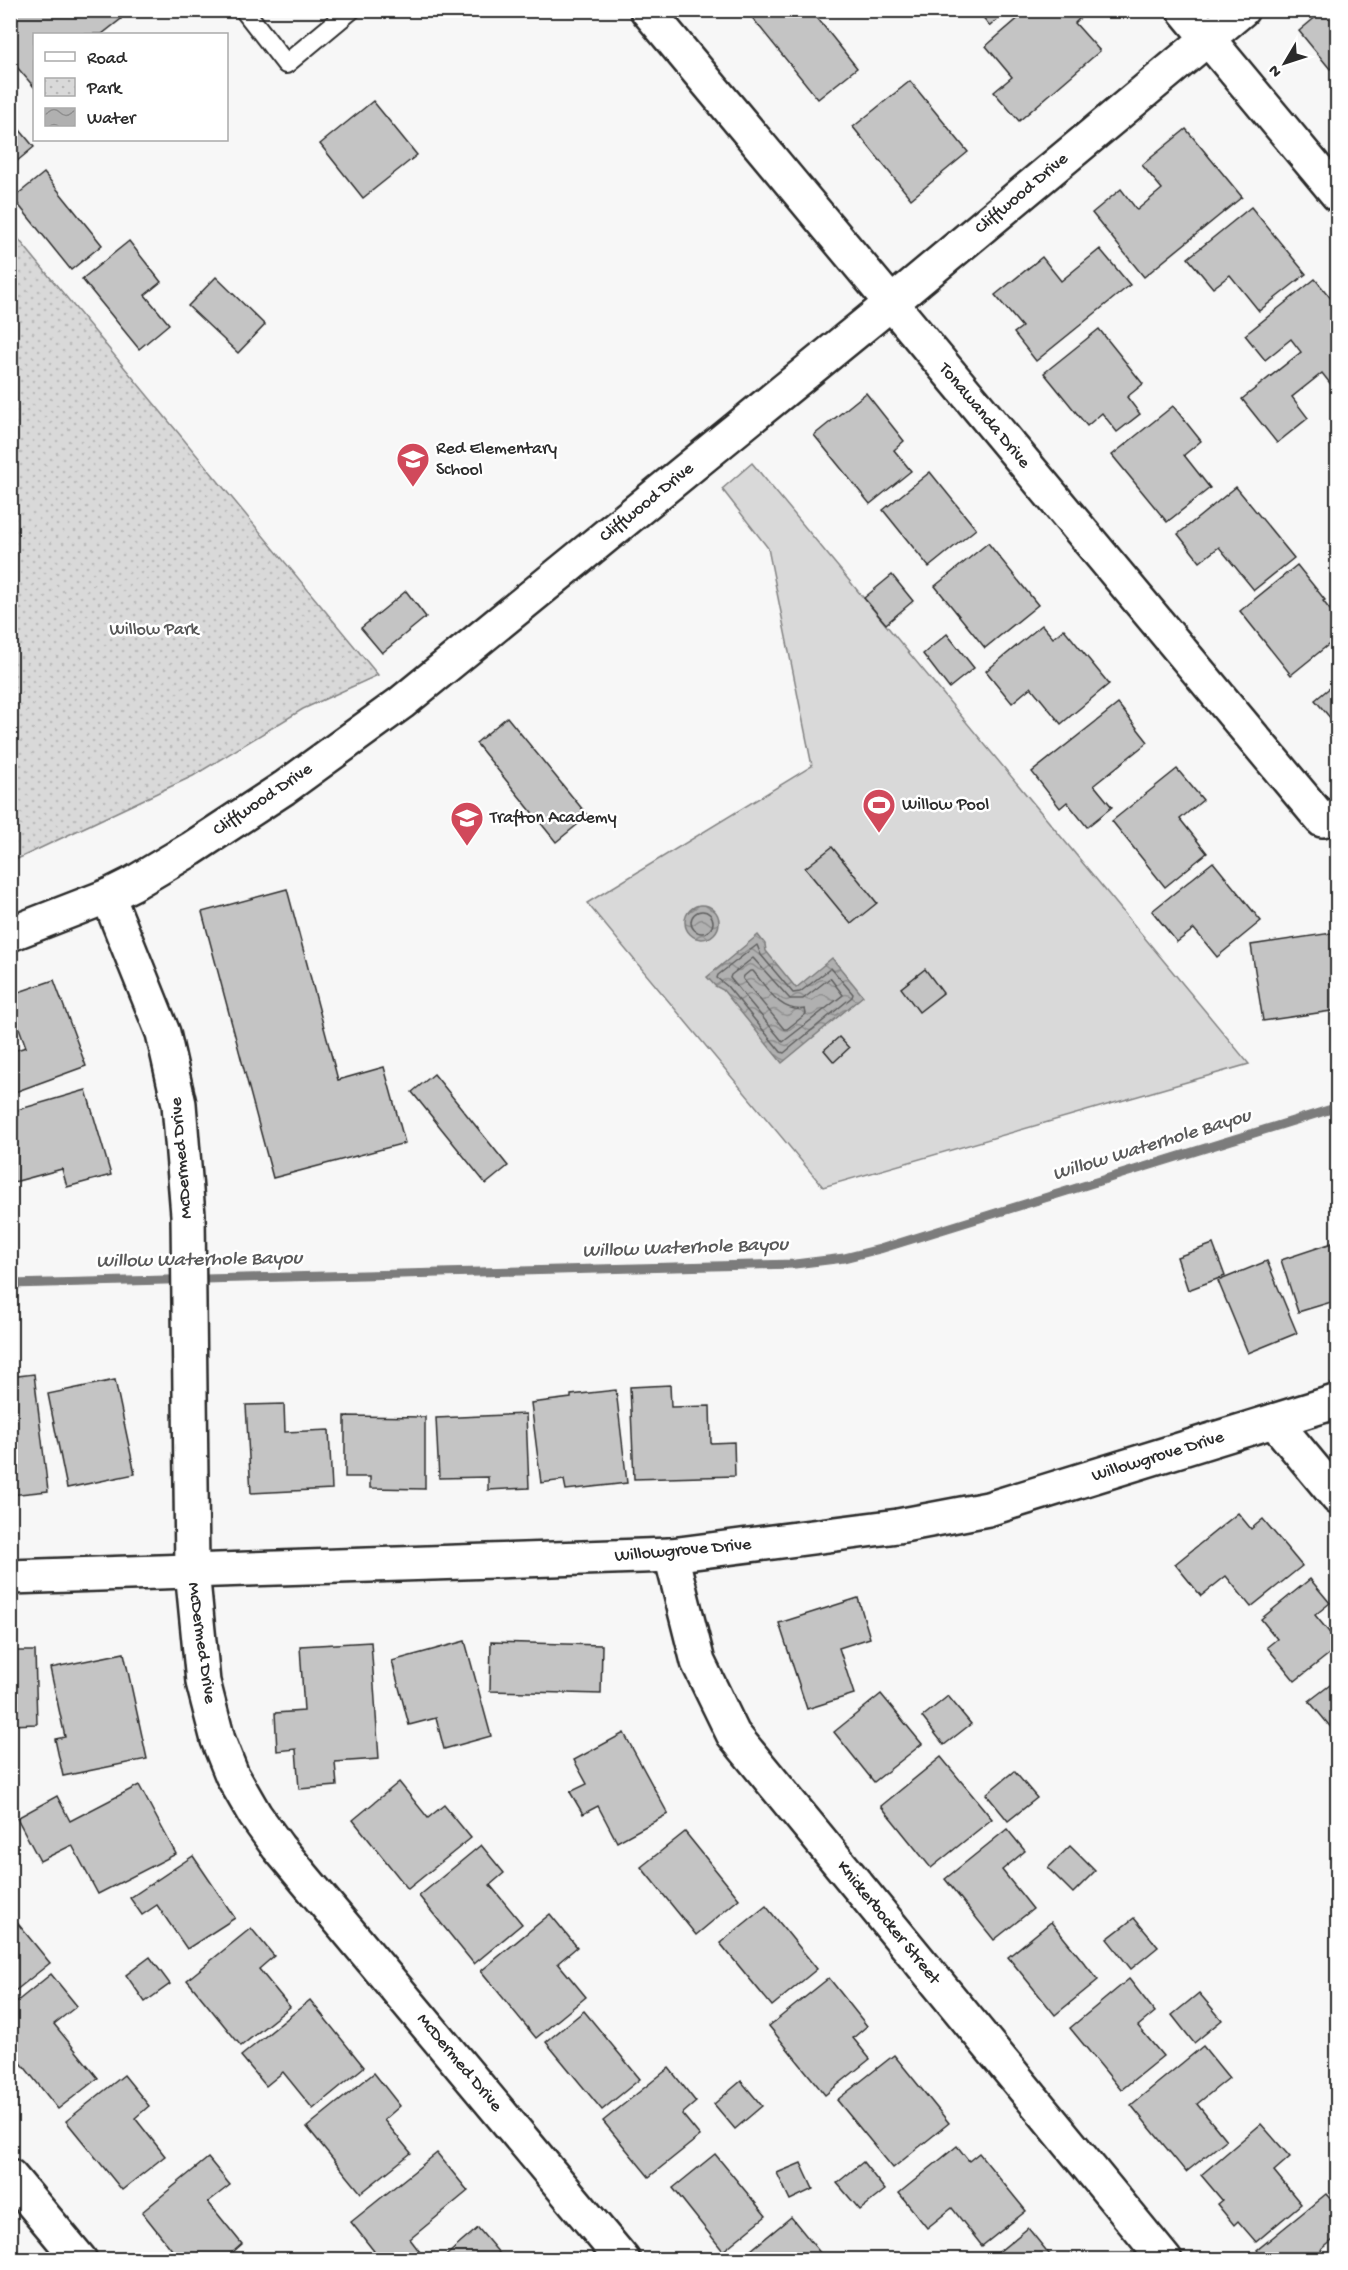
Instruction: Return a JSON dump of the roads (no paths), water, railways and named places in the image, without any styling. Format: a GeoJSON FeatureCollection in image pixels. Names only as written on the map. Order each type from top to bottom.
{"type":"FeatureCollection","features":[{"type":"Feature","properties":{"kind":"street","name":"Tonawanda Drive"},"geometry":{"type":"LineString","coordinates":[[647,10],[890,304],[1330,817]]}},
{"type":"Feature","properties":{"kind":"street"},"geometry":{"type":"LineString","coordinates":[[1184,10],[1338,195]]}},
{"type":"Feature","properties":{"kind":"street","name":"Cliffwood Drive"},"geometry":{"type":"LineString","coordinates":[[10,934],[108,896],[191,849],[284,788],[401,703],[890,304],[1242,10]]}},
{"type":"Feature","properties":{"kind":"street","name":"McDermed Drive"},"geometry":{"type":"LineString","coordinates":[[108,896],[163,1033],[179,1104],[188,1215],[192,1570],[203,1682],[218,1740],[255,1815],[278,1847],[623,2259]]}},
{"type":"Feature","properties":{"kind":"street","name":"Willowgrove Drive"},"geometry":{"type":"LineString","coordinates":[[10,1576],[671,1555],[898,1526],[988,1509],[1338,1401]]}},
{"type":"Feature","properties":{"kind":"street"},"geometry":{"type":"LineString","coordinates":[[1274,1421],[1338,1498]]}},
{"type":"Feature","properties":{"kind":"street","name":"Knickerbocker Street"},"geometry":{"type":"LineString","coordinates":[[671,1555],[698,1662],[732,1734],[1165,2259]]}},
{"type":"Feature","properties":{"kind":"street"},"geometry":{"type":"LineString","coordinates":[[10,2176],[80,2259]]}},
{"type":"Feature","properties":{"kind":"lane"},"geometry":{"type":"LineString","coordinates":[[244,10],[286,63],[351,10]]}},
{"type":"Feature","properties":{"kind":"water"},"geometry":{"type":"Polygon","coordinates":[[[702,905],[714,910],[719,922],[714,934],[702,939],[690,934],[685,922],[690,910],[702,905]]]}},
{"type":"Feature","properties":{"kind":"water"},"geometry":{"type":"Polygon","coordinates":[[[758,935],[765,944],[766,951],[796,988],[832,958],[863,996],[782,1063],[723,990],[715,986],[707,977],[758,935]]]}},
{"type":"Feature","properties":{"kind":"waterway","name":"Willow Waterhole Bayou"},"geometry":{"type":"LineString","coordinates":[[10,1284],[795,1264],[844,1258],[880,1249],[1338,1107]]}},
{"type":"Feature","properties":{"kind":"place","name":"Red Elementary School"},"geometry":{"type":"Point","coordinates":[413,488]}},
{"type":"Feature","properties":{"kind":"place","name":"Willow Pool"},"geometry":{"type":"Point","coordinates":[879,834]}},
{"type":"Feature","properties":{"kind":"place","name":"Trafton Academy"},"geometry":{"type":"Point","coordinates":[467,847]}},
{"type":"Feature","properties":{"kind":"park label","name":"Willow Park"},"geometry":{"type":"Point","coordinates":[154,630]}}]}
